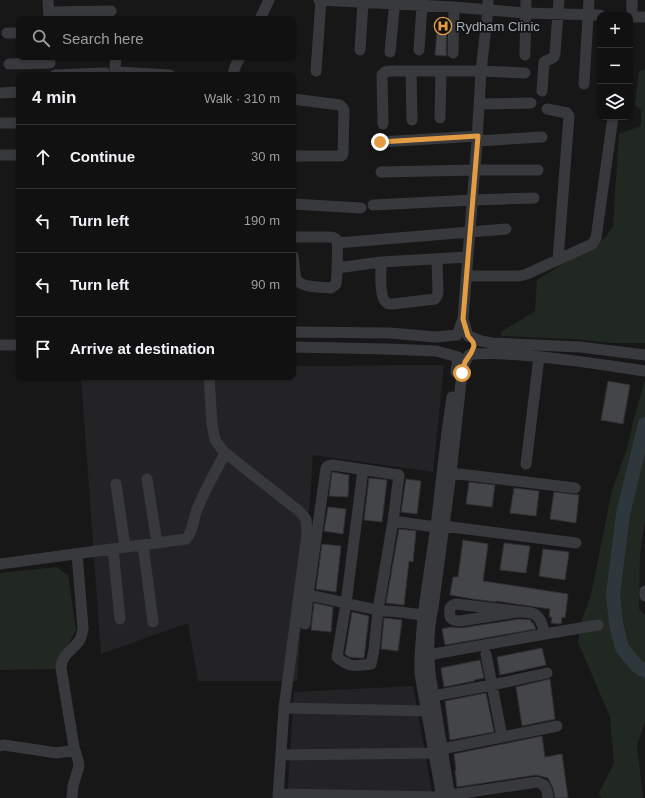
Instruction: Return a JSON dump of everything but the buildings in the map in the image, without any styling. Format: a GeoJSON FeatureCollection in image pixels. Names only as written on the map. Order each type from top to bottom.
{"type":"FeatureCollection","features":[{"type":"Feature","properties":{"kind":"street"},"geometry":{"type":"LineString","coordinates":[[48,0],[49,16],[111,11]]}},
{"type":"Feature","properties":{"kind":"street"},"geometry":{"type":"LineString","coordinates":[[261,16],[269,0]]}},
{"type":"Feature","properties":{"kind":"street"},"geometry":{"type":"LineString","coordinates":[[316,71],[320,0],[363,3],[395,2],[454,7],[488,5],[525,12],[597,15]]}},
{"type":"Feature","properties":{"kind":"street"},"geometry":{"type":"LineString","coordinates":[[525,55],[526,0]]}},
{"type":"Feature","properties":{"kind":"street"},"geometry":{"type":"LineString","coordinates":[[542,91],[544,62],[554,57],[555,53],[559,0]]}},
{"type":"Feature","properties":{"kind":"street"},"geometry":{"type":"LineString","coordinates":[[584,84],[589,0]]}},
{"type":"Feature","properties":{"kind":"street"},"geometry":{"type":"LineString","coordinates":[[631,12],[632,0]]}},
{"type":"Feature","properties":{"kind":"street"},"geometry":{"type":"LineString","coordinates":[[390,52],[395,2]]}},
{"type":"Feature","properties":{"kind":"street"},"geometry":{"type":"LineString","coordinates":[[360,50],[363,3]]}},
{"type":"Feature","properties":{"kind":"street"},"geometry":{"type":"LineString","coordinates":[[419,50],[422,5]]}},
{"type":"Feature","properties":{"kind":"street"},"geometry":{"type":"LineString","coordinates":[[463,336],[481,71],[488,5]]}},
{"type":"Feature","properties":{"kind":"street"},"geometry":{"type":"LineString","coordinates":[[453,54],[454,7]]}},
{"type":"Feature","properties":{"kind":"street"},"geometry":{"type":"LineString","coordinates":[[633,17],[645,17]]}},
{"type":"Feature","properties":{"kind":"street"},"geometry":{"type":"LineString","coordinates":[[7,33],[16,33]]}},
{"type":"Feature","properties":{"kind":"street"},"geometry":{"type":"LineString","coordinates":[[9,64],[50,60],[51,72]]}},
{"type":"Feature","properties":{"kind":"street"},"geometry":{"type":"LineString","coordinates":[[116,60],[115,68],[118,72]]}},
{"type":"Feature","properties":{"kind":"street"},"geometry":{"type":"LineString","coordinates":[[411,71],[412,120]]}},
{"type":"Feature","properties":{"kind":"street"},"geometry":{"type":"LineString","coordinates":[[440,118],[441,71]]}},
{"type":"Feature","properties":{"kind":"street"},"geometry":{"type":"LineString","coordinates":[[383,124],[382,75],[385,72],[481,71],[525,73]]}},
{"type":"Feature","properties":{"kind":"street"},"geometry":{"type":"LineString","coordinates":[[0,93],[16,92]]}},
{"type":"Feature","properties":{"kind":"street"},"geometry":{"type":"LineString","coordinates":[[296,98],[340,104],[344,110],[343,154],[340,156],[296,156]]}},
{"type":"Feature","properties":{"kind":"street"},"geometry":{"type":"LineString","coordinates":[[479,104],[531,103]]}},
{"type":"Feature","properties":{"kind":"street"},"geometry":{"type":"LineString","coordinates":[[547,109],[567,113],[569,116],[558,260]]}},
{"type":"Feature","properties":{"kind":"street"},"geometry":{"type":"LineString","coordinates":[[467,276],[519,276],[527,274],[592,244],[596,238],[613,120]]}},
{"type":"Feature","properties":{"kind":"street"},"geometry":{"type":"LineString","coordinates":[[0,124],[16,123]]}},
{"type":"Feature","properties":{"kind":"street"},"geometry":{"type":"LineString","coordinates":[[380,142],[542,137]]}},
{"type":"Feature","properties":{"kind":"street"},"geometry":{"type":"LineString","coordinates":[[0,156],[16,155]]}},
{"type":"Feature","properties":{"kind":"street"},"geometry":{"type":"LineString","coordinates":[[381,172],[538,170]]}},
{"type":"Feature","properties":{"kind":"street"},"geometry":{"type":"LineString","coordinates":[[374,205],[534,198]]}},
{"type":"Feature","properties":{"kind":"street"},"geometry":{"type":"LineString","coordinates":[[296,204],[361,208]]}},
{"type":"Feature","properties":{"kind":"street"},"geometry":{"type":"LineString","coordinates":[[337,243],[506,229]]}},
{"type":"Feature","properties":{"kind":"street"},"geometry":{"type":"LineString","coordinates":[[296,236],[336,239],[337,281],[336,285],[331,288],[307,286],[300,284],[296,280]]}},
{"type":"Feature","properties":{"kind":"street"},"geometry":{"type":"LineString","coordinates":[[337,268],[382,262],[468,257]]}},
{"type":"Feature","properties":{"kind":"street"},"geometry":{"type":"LineString","coordinates":[[382,262],[382,296],[385,303],[393,304],[435,299],[438,292],[437,259]]}},
{"type":"Feature","properties":{"kind":"street"},"geometry":{"type":"LineString","coordinates":[[296,332],[390,333],[435,337],[463,336],[492,343],[580,347],[645,356]]}},
{"type":"Feature","properties":{"kind":"street"},"geometry":{"type":"LineString","coordinates":[[446,797],[438,751],[433,696],[426,661],[427,616],[434,608],[447,432],[463,356],[473,350],[474,346],[473,342],[463,336],[454,338],[451,345],[452,352],[463,356]]}},
{"type":"Feature","properties":{"kind":"street"},"geometry":{"type":"LineString","coordinates":[[0,345],[16,345]]}},
{"type":"Feature","properties":{"kind":"street"},"geometry":{"type":"LineString","coordinates":[[296,348],[436,351],[463,356],[480,353],[539,356],[645,371]]}},
{"type":"Feature","properties":{"kind":"street"},"geometry":{"type":"LineString","coordinates":[[440,526],[451,473],[462,373],[465,362],[463,356]]}},
{"type":"Feature","properties":{"kind":"street"},"geometry":{"type":"LineString","coordinates":[[526,464],[539,356]]}},
{"type":"Feature","properties":{"kind":"street"},"geometry":{"type":"LineString","coordinates":[[210,380],[212,424],[215,440],[224,453],[299,511],[306,519],[307,534],[284,708],[278,796],[446,797],[537,782],[544,785],[548,798]]}},
{"type":"Feature","properties":{"kind":"street"},"geometry":{"type":"LineString","coordinates":[[0,564],[186,539],[190,535],[197,509],[224,453]]}},
{"type":"Feature","properties":{"kind":"street"},"geometry":{"type":"LineString","coordinates":[[305,624],[326,468],[333,465],[399,474],[394,522],[378,610],[371,664],[354,666],[343,662],[337,657],[346,603],[363,470]]}},
{"type":"Feature","properties":{"kind":"street"},"geometry":{"type":"LineString","coordinates":[[451,473],[575,488]]}},
{"type":"Feature","properties":{"kind":"street"},"geometry":{"type":"LineString","coordinates":[[147,479],[158,543]]}},
{"type":"Feature","properties":{"kind":"street"},"geometry":{"type":"LineString","coordinates":[[116,484],[126,547]]}},
{"type":"Feature","properties":{"kind":"street"},"geometry":{"type":"LineString","coordinates":[[394,522],[440,526],[576,543]]}},
{"type":"Feature","properties":{"kind":"street"},"geometry":{"type":"LineString","coordinates":[[143,545],[153,622]]}},
{"type":"Feature","properties":{"kind":"street"},"geometry":{"type":"LineString","coordinates":[[113,549],[120,619]]}},
{"type":"Feature","properties":{"kind":"street"},"geometry":{"type":"LineString","coordinates":[[72,798],[73,786],[79,766],[75,750],[61,662],[63,657],[79,641],[82,635],[83,628],[77,554]]}},
{"type":"Feature","properties":{"kind":"street"},"geometry":{"type":"LineString","coordinates":[[645,591],[645,596]]}},
{"type":"Feature","properties":{"kind":"street"},"geometry":{"type":"LineString","coordinates":[[308,595],[378,610],[427,616]]}},
{"type":"Feature","properties":{"kind":"street"},"geometry":{"type":"LineString","coordinates":[[518,612],[460,621],[454,621],[449,614],[450,608],[456,604],[537,614],[540,618],[545,634]]}},
{"type":"Feature","properties":{"kind":"street"},"geometry":{"type":"LineString","coordinates":[[426,661],[545,634],[598,625]]}},
{"type":"Feature","properties":{"kind":"street"},"geometry":{"type":"LineString","coordinates":[[486,654],[502,737]]}},
{"type":"Feature","properties":{"kind":"street"},"geometry":{"type":"LineString","coordinates":[[426,661],[420,674],[427,711],[438,751]]}},
{"type":"Feature","properties":{"kind":"street"},"geometry":{"type":"LineString","coordinates":[[433,696],[548,673]]}},
{"type":"Feature","properties":{"kind":"street"},"geometry":{"type":"LineString","coordinates":[[284,708],[427,711]]}},
{"type":"Feature","properties":{"kind":"street"},"geometry":{"type":"LineString","coordinates":[[281,755],[438,751],[557,726]]}},
{"type":"Feature","properties":{"kind":"street"},"geometry":{"type":"LineString","coordinates":[[0,746],[4,745],[57,753],[75,750]]}},
{"type":"Feature","properties":{"kind":"shaded area"},"geometry":{"type":"Polygon","coordinates":[[[645,69],[645,343],[612,343],[573,339],[502,336],[501,332],[535,311],[537,280],[605,238],[613,226],[619,134],[641,126],[641,110],[635,105],[639,71],[645,69]]]}},
{"type":"Feature","properties":{"kind":"shaded area"},"geometry":{"type":"Polygon","coordinates":[[[444,365],[433,472],[313,455],[297,681],[198,681],[188,623],[101,654],[81,380],[296,380],[296,366],[444,365]]]}},
{"type":"Feature","properties":{"kind":"shaded area"},"geometry":{"type":"Polygon","coordinates":[[[645,380],[645,520],[640,555],[639,609],[645,615],[645,722],[637,745],[643,798],[601,798],[599,793],[614,763],[610,717],[578,642],[582,619],[591,595],[612,490],[627,449],[645,380]]]}},
{"type":"Feature","properties":{"kind":"shaded area"},"geometry":{"type":"Polygon","coordinates":[[[56,567],[68,575],[76,630],[55,669],[0,670],[0,573],[56,567]]]}},
{"type":"Feature","properties":{"kind":"shaded area"},"geometry":{"type":"Polygon","coordinates":[[[413,686],[433,798],[287,798],[294,692],[413,686]]]}},
{"type":"Feature","properties":{"kind":"waterway"},"geometry":{"type":"LineString","coordinates":[[645,424],[623,514],[613,594],[616,624],[622,648],[637,666],[645,671]]}},
{"type":"Feature","properties":{"kind":"place","name":"Rydham Clinic"},"geometry":{"type":"Point","coordinates":[443,26]}},
{"type":"Feature","properties":{"kind":"route"},"geometry":{"type":"LineString","coordinates":[[380,142],[478,136],[463,319],[468,336],[473,342],[474,346],[465,362],[462,373]]}}]}
